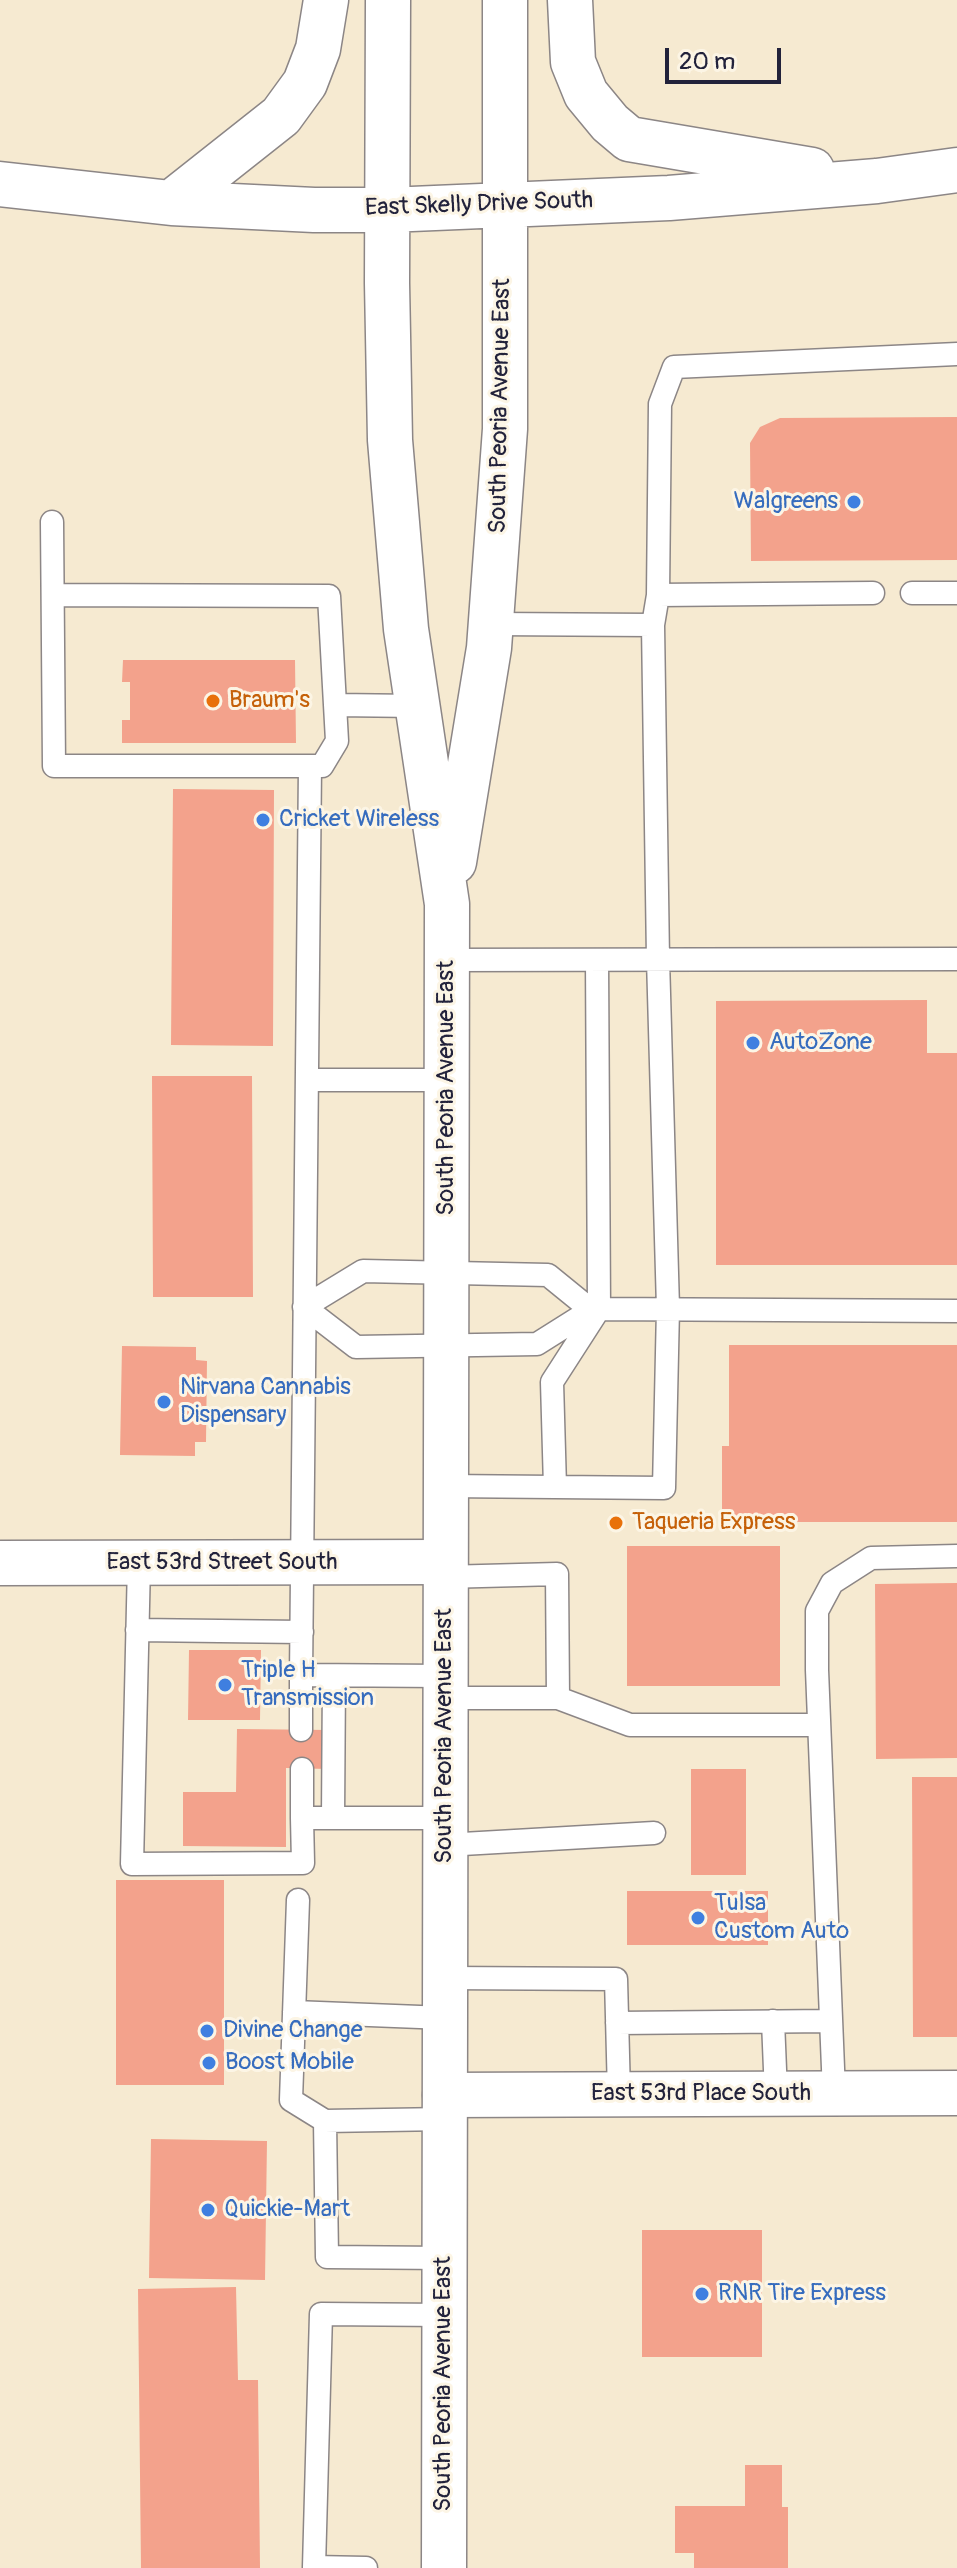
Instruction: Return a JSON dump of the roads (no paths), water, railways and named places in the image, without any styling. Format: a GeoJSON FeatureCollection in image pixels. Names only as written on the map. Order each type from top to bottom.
{"type":"FeatureCollection","features":[{"type":"Feature","properties":{"kind":"main road"},"geometry":{"type":"LineString","coordinates":[[171,203],[281,116],[305,83],[314,61],[326,0]]}},
{"type":"Feature","properties":{"kind":"main road","name":"South Peoria Avenue East"},"geometry":{"type":"LineString","coordinates":[[388,0],[390,440],[406,629],[447,904],[444,2568]]}},
{"type":"Feature","properties":{"kind":"main road","name":"South Peoria Avenue East"},"geometry":{"type":"LineString","coordinates":[[447,904],[491,624],[505,429],[505,0]]}},
{"type":"Feature","properties":{"kind":"main road"},"geometry":{"type":"LineString","coordinates":[[570,0],[573,62],[586,94],[610,123],[629,139],[877,181]]}},
{"type":"Feature","properties":{"kind":"main road","name":"East Skelly Drive South"},"geometry":{"type":"LineString","coordinates":[[0,184],[171,203],[388,210],[669,198],[877,181],[957,170]]}},
{"type":"Feature","properties":{"kind":"main road","name":"East 53rd Street South"},"geometry":{"type":"LineString","coordinates":[[0,1563],[302,1563],[444,1569]]}},
{"type":"Feature","properties":{"kind":"main road","name":"East 53rd Place South"},"geometry":{"type":"LineString","coordinates":[[445,2107],[619,2094],[957,2093]]}},
{"type":"Feature","properties":{"kind":"lane"},"geometry":{"type":"LineString","coordinates":[[445,1486],[664,1488],[668,1308],[653,625],[658,595],[660,404],[674,367],[957,354]]}},
{"type":"Feature","properties":{"kind":"lane"},"geometry":{"type":"LineString","coordinates":[[52,522],[54,766],[322,766],[337,741],[329,596],[53,595]]}},
{"type":"Feature","properties":{"kind":"lane"},"geometry":{"type":"LineString","coordinates":[[658,595],[873,593]]}},
{"type":"Feature","properties":{"kind":"lane"},"geometry":{"type":"LineString","coordinates":[[912,593],[957,593]]}},
{"type":"Feature","properties":{"kind":"lane"},"geometry":{"type":"LineString","coordinates":[[491,624],[653,625]]}},
{"type":"Feature","properties":{"kind":"lane"},"geometry":{"type":"LineString","coordinates":[[335,705],[418,706]]}},
{"type":"Feature","properties":{"kind":"lane"},"geometry":{"type":"LineString","coordinates":[[301,1730],[310,766]]}},
{"type":"Feature","properties":{"kind":"lane"},"geometry":{"type":"LineString","coordinates":[[447,960],[957,959]]}},
{"type":"Feature","properties":{"kind":"lane"},"geometry":{"type":"LineString","coordinates":[[555,1487],[552,1382],[595,1309],[597,960]]}},
{"type":"Feature","properties":{"kind":"lane"},"geometry":{"type":"LineString","coordinates":[[307,1080],[446,1080]]}},
{"type":"Feature","properties":{"kind":"lane"},"geometry":{"type":"LineString","coordinates":[[304,1307],[363,1271],[548,1275],[595,1309]]}},
{"type":"Feature","properties":{"kind":"lane"},"geometry":{"type":"LineString","coordinates":[[304,1307],[356,1347],[537,1344],[595,1309],[957,1311]]}},
{"type":"Feature","properties":{"kind":"lane"},"geometry":{"type":"LineString","coordinates":[[834,2093],[817,1611],[832,1583],[871,1558],[957,1556]]}},
{"type":"Feature","properties":{"kind":"lane"},"geometry":{"type":"LineString","coordinates":[[139,1563],[132,1864],[303,1863],[302,1769]]}},
{"type":"Feature","properties":{"kind":"lane"},"geometry":{"type":"LineString","coordinates":[[444,1569],[557,1574],[558,1698]]}},
{"type":"Feature","properties":{"kind":"lane"},"geometry":{"type":"LineString","coordinates":[[137,1630],[302,1632]]}},
{"type":"Feature","properties":{"kind":"lane"},"geometry":{"type":"LineString","coordinates":[[301,1675],[558,1698],[630,1725],[819,1725]]}},
{"type":"Feature","properties":{"kind":"lane"},"geometry":{"type":"LineString","coordinates":[[333,1818],[334,1676]]}},
{"type":"Feature","properties":{"kind":"lane"},"geometry":{"type":"LineString","coordinates":[[302,1818],[333,1818],[445,1832],[654,1833]]}},
{"type":"Feature","properties":{"kind":"lane"},"geometry":{"type":"LineString","coordinates":[[298,1900],[291,2100],[325,2121],[445,2107]]}},
{"type":"Feature","properties":{"kind":"lane"},"geometry":{"type":"LineString","coordinates":[[294,2012],[616,1979],[619,2094]]}},
{"type":"Feature","properties":{"kind":"lane"},"geometry":{"type":"LineString","coordinates":[[773,2021],[776,2094]]}},
{"type":"Feature","properties":{"kind":"lane"},"geometry":{"type":"LineString","coordinates":[[617,2023],[831,2021]]}},
{"type":"Feature","properties":{"kind":"lane"},"geometry":{"type":"LineString","coordinates":[[325,2121],[327,2257],[445,2258]]}},
{"type":"Feature","properties":{"kind":"lane"},"geometry":{"type":"LineString","coordinates":[[366,2568],[314,2567],[321,2314],[445,2315]]}},
{"type":"Feature","properties":{"kind":"place","name":"Walgreens"},"geometry":{"type":"Point","coordinates":[854,502]}},
{"type":"Feature","properties":{"kind":"place","name":"Braum's"},"geometry":{"type":"Point","coordinates":[213,701]}},
{"type":"Feature","properties":{"kind":"place","name":"Cricket Wireless"},"geometry":{"type":"Point","coordinates":[263,820]}},
{"type":"Feature","properties":{"kind":"place","name":"AutoZone"},"geometry":{"type":"Point","coordinates":[753,1043]}},
{"type":"Feature","properties":{"kind":"place","name":"Nirvana Cannabis Dispensary"},"geometry":{"type":"Point","coordinates":[164,1402]}},
{"type":"Feature","properties":{"kind":"place","name":"Taqueria Express"},"geometry":{"type":"Point","coordinates":[616,1523]}},
{"type":"Feature","properties":{"kind":"place","name":"Triple H Transmission"},"geometry":{"type":"Point","coordinates":[225,1685]}},
{"type":"Feature","properties":{"kind":"place","name":"Tulsa Custom Auto"},"geometry":{"type":"Point","coordinates":[698,1918]}},
{"type":"Feature","properties":{"kind":"place","name":"Divine Change"},"geometry":{"type":"Point","coordinates":[207,2031]}},
{"type":"Feature","properties":{"kind":"place","name":"Boost Mobile"},"geometry":{"type":"Point","coordinates":[209,2063]}},
{"type":"Feature","properties":{"kind":"place","name":"Quickie-Mart"},"geometry":{"type":"Point","coordinates":[208,2210]}},
{"type":"Feature","properties":{"kind":"place","name":"RNR Tire Express"},"geometry":{"type":"Point","coordinates":[702,2294]}}]}
